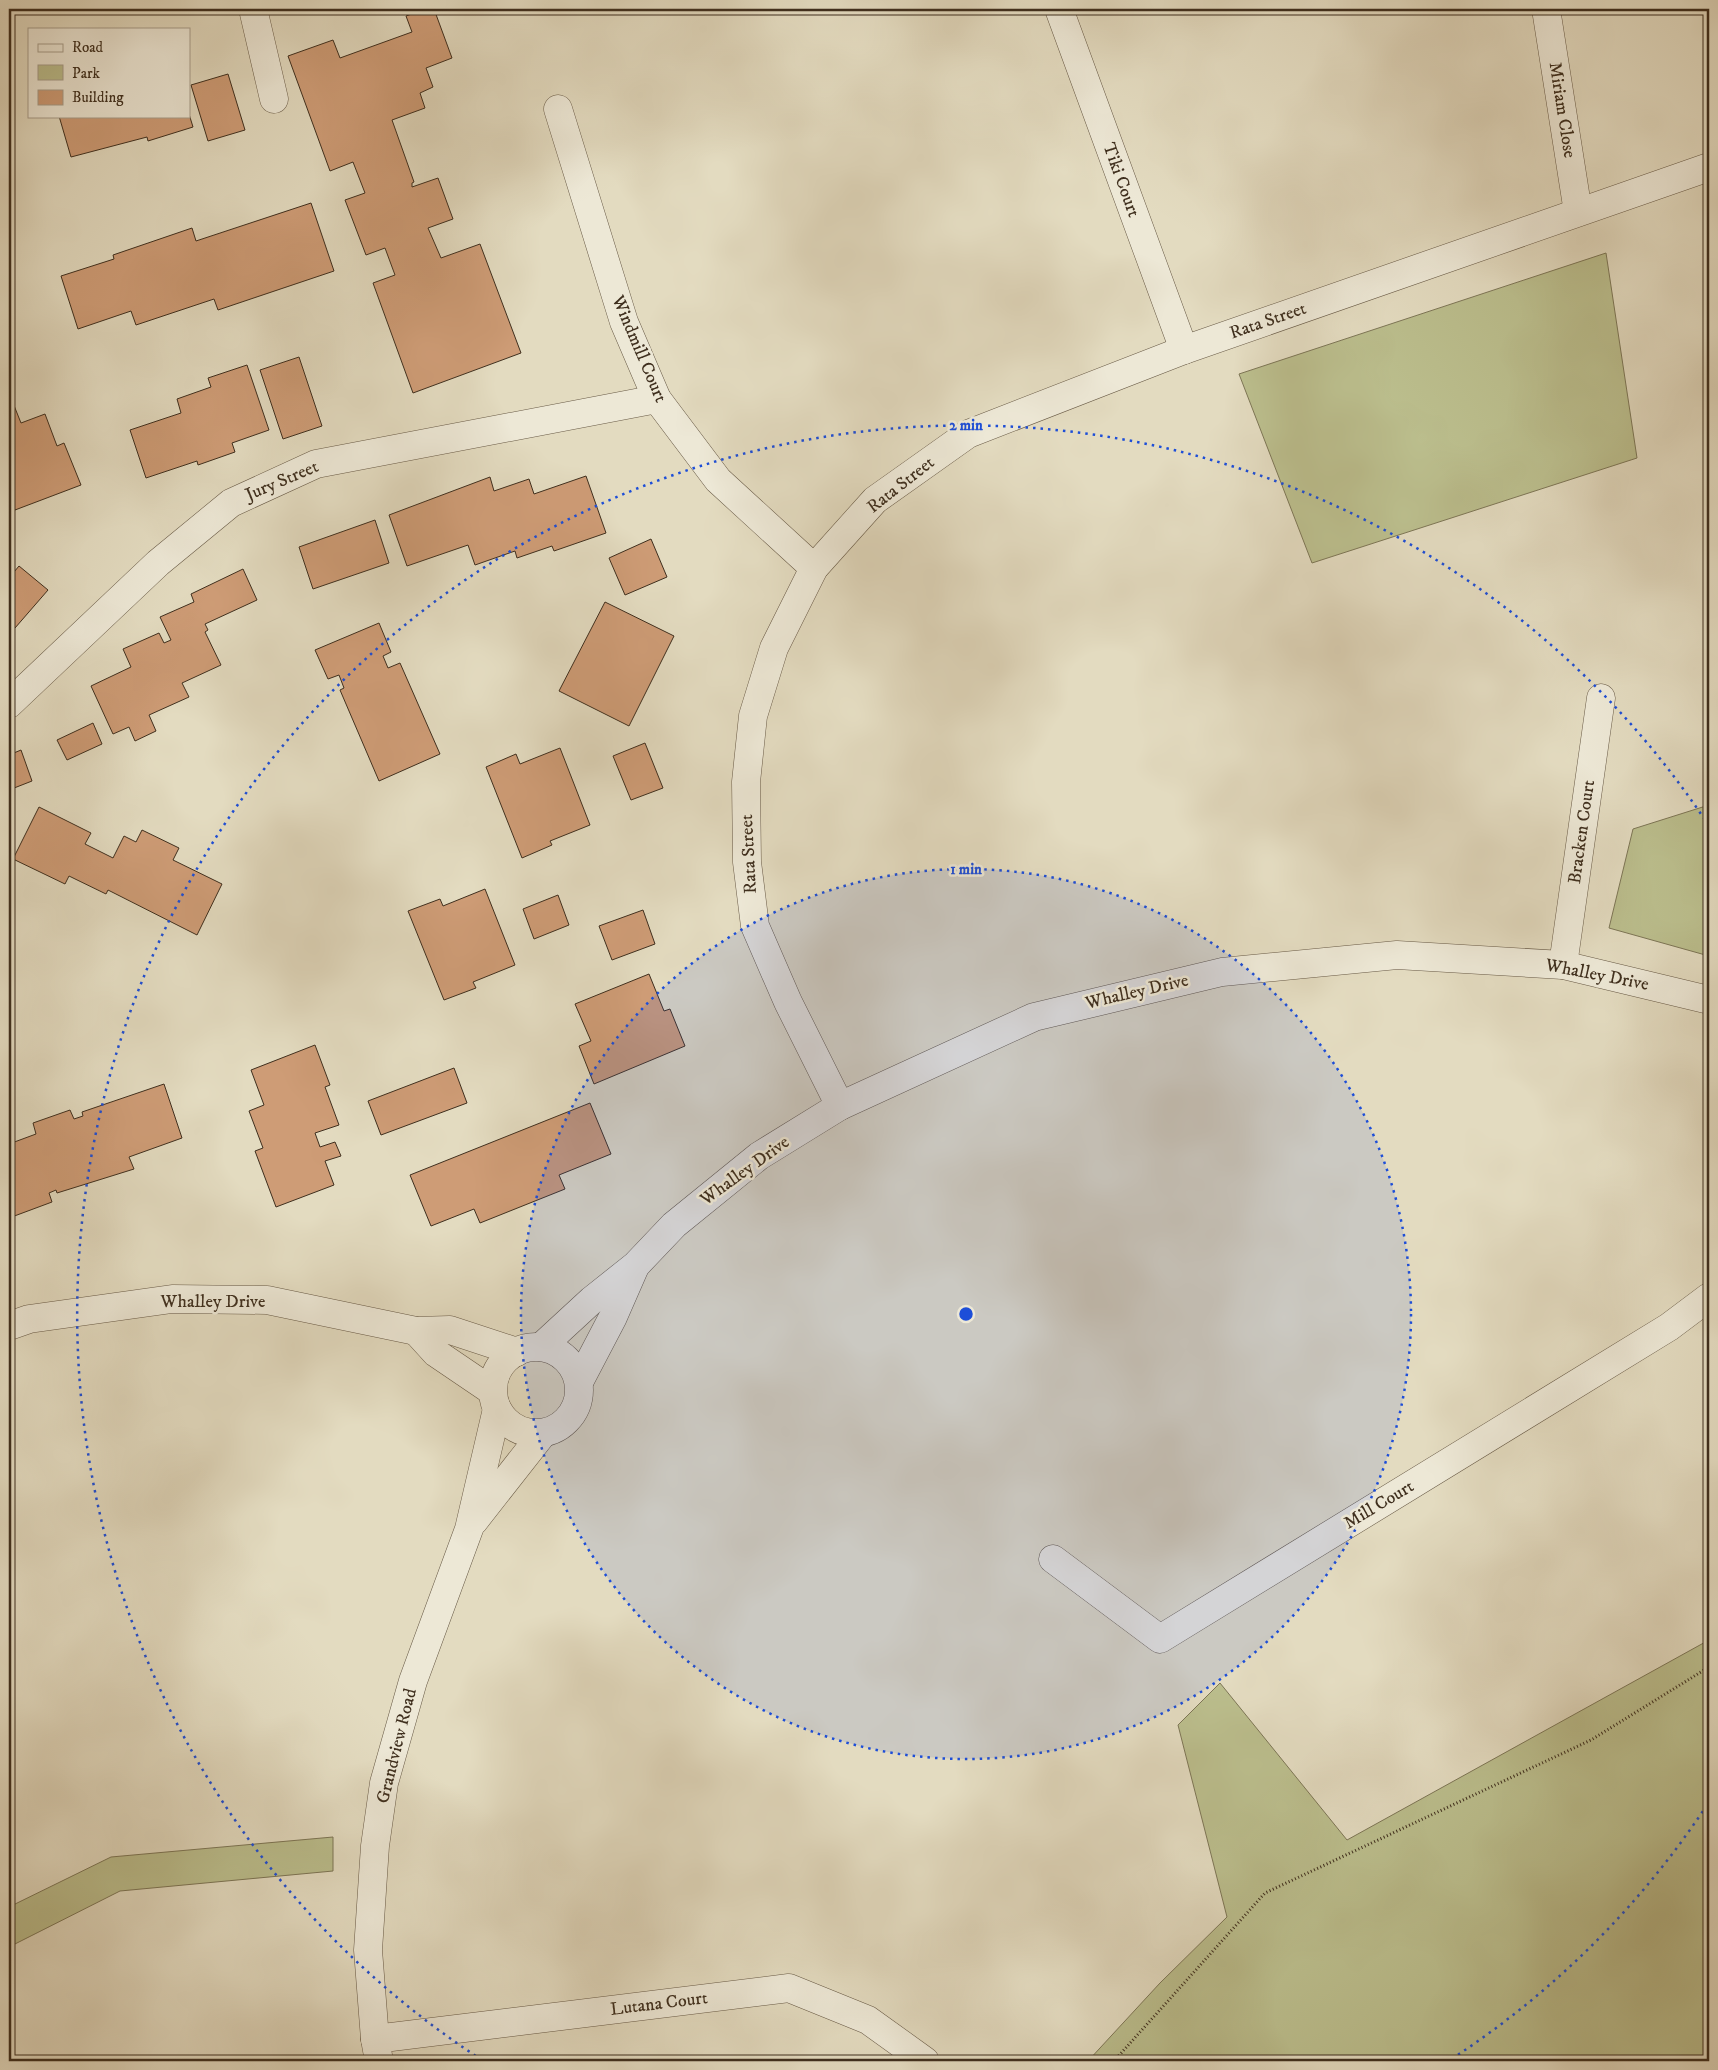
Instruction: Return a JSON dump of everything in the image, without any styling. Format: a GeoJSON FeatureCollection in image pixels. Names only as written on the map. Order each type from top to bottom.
{"type":"FeatureCollection","features":[{"type":"Feature","properties":{"kind":"street"},"geometry":{"type":"LineString","coordinates":[[253,9],[274,99]]}},
{"type":"Feature","properties":{"kind":"street","name":"Tiki Court"},"geometry":{"type":"LineString","coordinates":[[1059,9],[1184,350]]}},
{"type":"Feature","properties":{"kind":"street","name":"Miriam Close"},"geometry":{"type":"LineString","coordinates":[[1546,9],[1578,212]]}},
{"type":"Feature","properties":{"kind":"street","name":"Windmill Court"},"geometry":{"type":"LineString","coordinates":[[558,109],[624,322],[657,399],[718,480],[814,568]]}},
{"type":"Feature","properties":{"kind":"street","name":"Rata Street"},"geometry":{"type":"LineString","coordinates":[[840,1106],[788,1002],[755,926],[747,862],[746,782],[753,716],[774,648],[814,568],[875,500],[968,434],[1184,350],[1709,167]]}},
{"type":"Feature","properties":{"kind":"street","name":"Jury Street"},"geometry":{"type":"LineString","coordinates":[[9,704],[158,563],[231,503],[316,464],[657,399]]}},
{"type":"Feature","properties":{"kind":"street","name":"Bracken Court"},"geometry":{"type":"LineString","coordinates":[[1563,965],[1601,698]]}},
{"type":"Feature","properties":{"kind":"street","name":"Whalley Drive"},"geometry":{"type":"LineString","coordinates":[[9,1326],[29,1319],[172,1299],[267,1300],[416,1331],[450,1330],[529,1349],[636,1265],[674,1225],[759,1156],[840,1106],[1034,1016],[1222,972],[1397,955],[1563,965],[1709,1000]]}},
{"type":"Feature","properties":{"kind":"street","name":"Whalley Drive"},"geometry":{"type":"LineString","coordinates":[[579,1382],[613,1316],[636,1265]]}},
{"type":"Feature","properties":{"kind":"street","name":"Mill Court"},"geometry":{"type":"LineString","coordinates":[[1053,1559],[1160,1639],[1660,1333],[1709,1298]]}},
{"type":"Feature","properties":{"kind":"street"},"geometry":{"type":"LineString","coordinates":[[416,1331],[436,1353],[494,1400],[511,1426],[532,1434],[543,1434],[556,1429],[568,1420],[575,1409],[579,1395],[579,1382],[574,1369],[565,1358],[554,1351],[529,1349],[499,1367],[494,1400]]}},
{"type":"Feature","properties":{"kind":"street","name":"Grandview Road"},"geometry":{"type":"LineString","coordinates":[[377,2050],[368,1950],[375,1846],[384,1783],[413,1681],[469,1529],[494,1400]]}},
{"type":"Feature","properties":{"kind":"street","name":"Grandview Road"},"geometry":{"type":"LineString","coordinates":[[469,1529],[543,1434]]}},
{"type":"Feature","properties":{"kind":"street","name":"Lutana Court"},"geometry":{"type":"LineString","coordinates":[[377,2050],[789,1988],[868,2020],[925,2061]]}},
{"type":"Feature","properties":{"kind":"path"},"geometry":{"type":"LineString","coordinates":[[1114,2061],[1265,1893],[1591,1740],[1709,1667]]}},
{"type":"Feature","properties":{"kind":"green space"},"geometry":{"type":"Polygon","coordinates":[[[1606,253],[1637,458],[1312,563],[1239,374],[1606,253]]]}},
{"type":"Feature","properties":{"kind":"green space"},"geometry":{"type":"Polygon","coordinates":[[[1709,805],[1709,956],[1609,928],[1633,829],[1709,805]]]}},
{"type":"Feature","properties":{"kind":"green space"},"geometry":{"type":"Polygon","coordinates":[[[1709,1640],[1709,2061],[1088,2061],[1160,1983],[1227,1917],[1178,1725],[1220,1683],[1347,1840],[1709,1640]]]}},
{"type":"Feature","properties":{"kind":"green space"},"geometry":{"type":"Polygon","coordinates":[[[333,1837],[333,1871],[120,1891],[9,1947],[9,1907],[111,1857],[333,1837]]]}},
{"type":"Feature","properties":{"kind":"building"},"geometry":{"type":"Polygon","coordinates":[[[425,9],[434,9],[452,58],[426,68],[433,87],[420,93],[425,108],[392,120],[414,182],[412,187],[438,178],[453,219],[428,228],[441,258],[480,244],[521,353],[413,393],[373,283],[395,275],[385,248],[366,255],[345,200],[365,193],[353,162],[330,171],[288,56],[333,40],[340,58],[412,32],[406,16],[425,9]]]}},
{"type":"Feature","properties":{"kind":"building"},"geometry":{"type":"Polygon","coordinates":[[[228,74],[245,130],[208,141],[191,85],[228,74]]]}},
{"type":"Feature","properties":{"kind":"building"},"geometry":{"type":"Polygon","coordinates":[[[190,117],[193,127],[148,141],[147,137],[71,157],[60,118],[190,117]]]}},
{"type":"Feature","properties":{"kind":"building"},"geometry":{"type":"Polygon","coordinates":[[[311,203],[334,271],[218,310],[214,299],[136,325],[131,311],[78,329],[61,276],[114,259],[113,255],[192,228],[196,241],[311,203]]]}},
{"type":"Feature","properties":{"kind":"building"},"geometry":{"type":"Polygon","coordinates":[[[299,357],[322,426],[283,439],[260,370],[299,357]]]}},
{"type":"Feature","properties":{"kind":"building"},"geometry":{"type":"Polygon","coordinates":[[[247,365],[269,430],[232,443],[235,452],[198,465],[197,461],[146,478],[130,430],[181,413],[177,399],[211,387],[208,378],[247,365]]]}},
{"type":"Feature","properties":{"kind":"building"},"geometry":{"type":"Polygon","coordinates":[[[9,393],[21,423],[45,414],[57,446],[64,443],[81,485],[15,510],[9,494],[9,393]]]}},
{"type":"Feature","properties":{"kind":"building"},"geometry":{"type":"Polygon","coordinates":[[[586,476],[606,533],[554,551],[552,546],[517,558],[515,551],[475,565],[468,545],[407,566],[389,515],[490,477],[494,491],[529,479],[534,494],[586,476]]]}},
{"type":"Feature","properties":{"kind":"building"},"geometry":{"type":"Polygon","coordinates":[[[375,520],[389,563],[313,589],[299,547],[375,520]]]}},
{"type":"Feature","properties":{"kind":"building"},"geometry":{"type":"Polygon","coordinates":[[[651,539],[667,577],[625,595],[609,558],[651,539]]]}},
{"type":"Feature","properties":{"kind":"building"},"geometry":{"type":"Polygon","coordinates":[[[19,566],[48,590],[15,628],[9,623],[9,578],[19,566]]]}},
{"type":"Feature","properties":{"kind":"building"},"geometry":{"type":"Polygon","coordinates":[[[243,569],[257,600],[205,624],[208,630],[205,632],[221,665],[182,683],[189,697],[149,715],[156,731],[135,741],[129,727],[113,734],[91,686],[131,667],[123,649],[159,633],[164,643],[171,640],[160,617],[194,602],[191,594],[243,569]]]}},
{"type":"Feature","properties":{"kind":"building"},"geometry":{"type":"Polygon","coordinates":[[[605,602],[674,636],[629,726],[559,691],[605,602]]]}},
{"type":"Feature","properties":{"kind":"building"},"geometry":{"type":"Polygon","coordinates":[[[379,623],[391,652],[383,656],[388,668],[400,663],[440,754],[379,781],[340,690],[344,688],[339,675],[328,679],[315,650],[379,623]]]}},
{"type":"Feature","properties":{"kind":"building"},"geometry":{"type":"Polygon","coordinates":[[[93,723],[102,744],[67,760],[57,740],[93,723]]]}},
{"type":"Feature","properties":{"kind":"building"},"geometry":{"type":"Polygon","coordinates":[[[645,743],[663,788],[631,800],[613,756],[645,743]]]}},
{"type":"Feature","properties":{"kind":"building"},"geometry":{"type":"Polygon","coordinates":[[[560,748],[590,825],[550,841],[552,845],[522,858],[486,767],[516,754],[520,764],[560,748]]]}},
{"type":"Feature","properties":{"kind":"building"},"geometry":{"type":"Polygon","coordinates":[[[21,750],[32,781],[9,790],[9,755],[21,750]]]}},
{"type":"Feature","properties":{"kind":"building"},"geometry":{"type":"Polygon","coordinates":[[[39,807],[91,833],[85,844],[113,858],[124,836],[136,842],[142,830],[179,848],[173,860],[222,884],[197,935],[108,890],[106,894],[69,876],[65,884],[13,859],[39,807]]]}},
{"type":"Feature","properties":{"kind":"building"},"geometry":{"type":"Polygon","coordinates":[[[485,889],[515,965],[473,982],[476,988],[444,1000],[408,911],[440,899],[443,906],[485,889]]]}},
{"type":"Feature","properties":{"kind":"building"},"geometry":{"type":"Polygon","coordinates":[[[558,895],[569,925],[534,939],[523,909],[558,895]]]}},
{"type":"Feature","properties":{"kind":"building"},"geometry":{"type":"Polygon","coordinates":[[[643,910],[655,944],[612,960],[599,926],[643,910]]]}},
{"type":"Feature","properties":{"kind":"building"},"geometry":{"type":"Polygon","coordinates":[[[649,974],[664,1011],[670,1009],[685,1046],[594,1084],[579,1046],[591,1041],[575,1004],[649,974]]]}},
{"type":"Feature","properties":{"kind":"building"},"geometry":{"type":"Polygon","coordinates":[[[315,1045],[330,1085],[325,1087],[339,1125],[315,1133],[320,1147],[335,1142],[341,1156],[325,1161],[334,1185],[276,1207],[255,1151],[263,1148],[249,1111],[264,1105],[251,1070],[315,1045]]]}},
{"type":"Feature","properties":{"kind":"building"},"geometry":{"type":"Polygon","coordinates":[[[454,1068],[467,1103],[381,1135],[368,1101],[454,1068]]]}},
{"type":"Feature","properties":{"kind":"building"},"geometry":{"type":"Polygon","coordinates":[[[164,1084],[182,1138],[129,1157],[134,1169],[57,1193],[56,1190],[49,1193],[52,1202],[9,1218],[9,1144],[36,1134],[33,1123],[70,1110],[74,1119],[83,1116],[82,1112],[164,1084]]]}},
{"type":"Feature","properties":{"kind":"building"},"geometry":{"type":"Polygon","coordinates":[[[590,1103],[611,1154],[559,1175],[565,1189],[480,1223],[474,1209],[431,1226],[410,1175],[590,1103]]]}}]}
